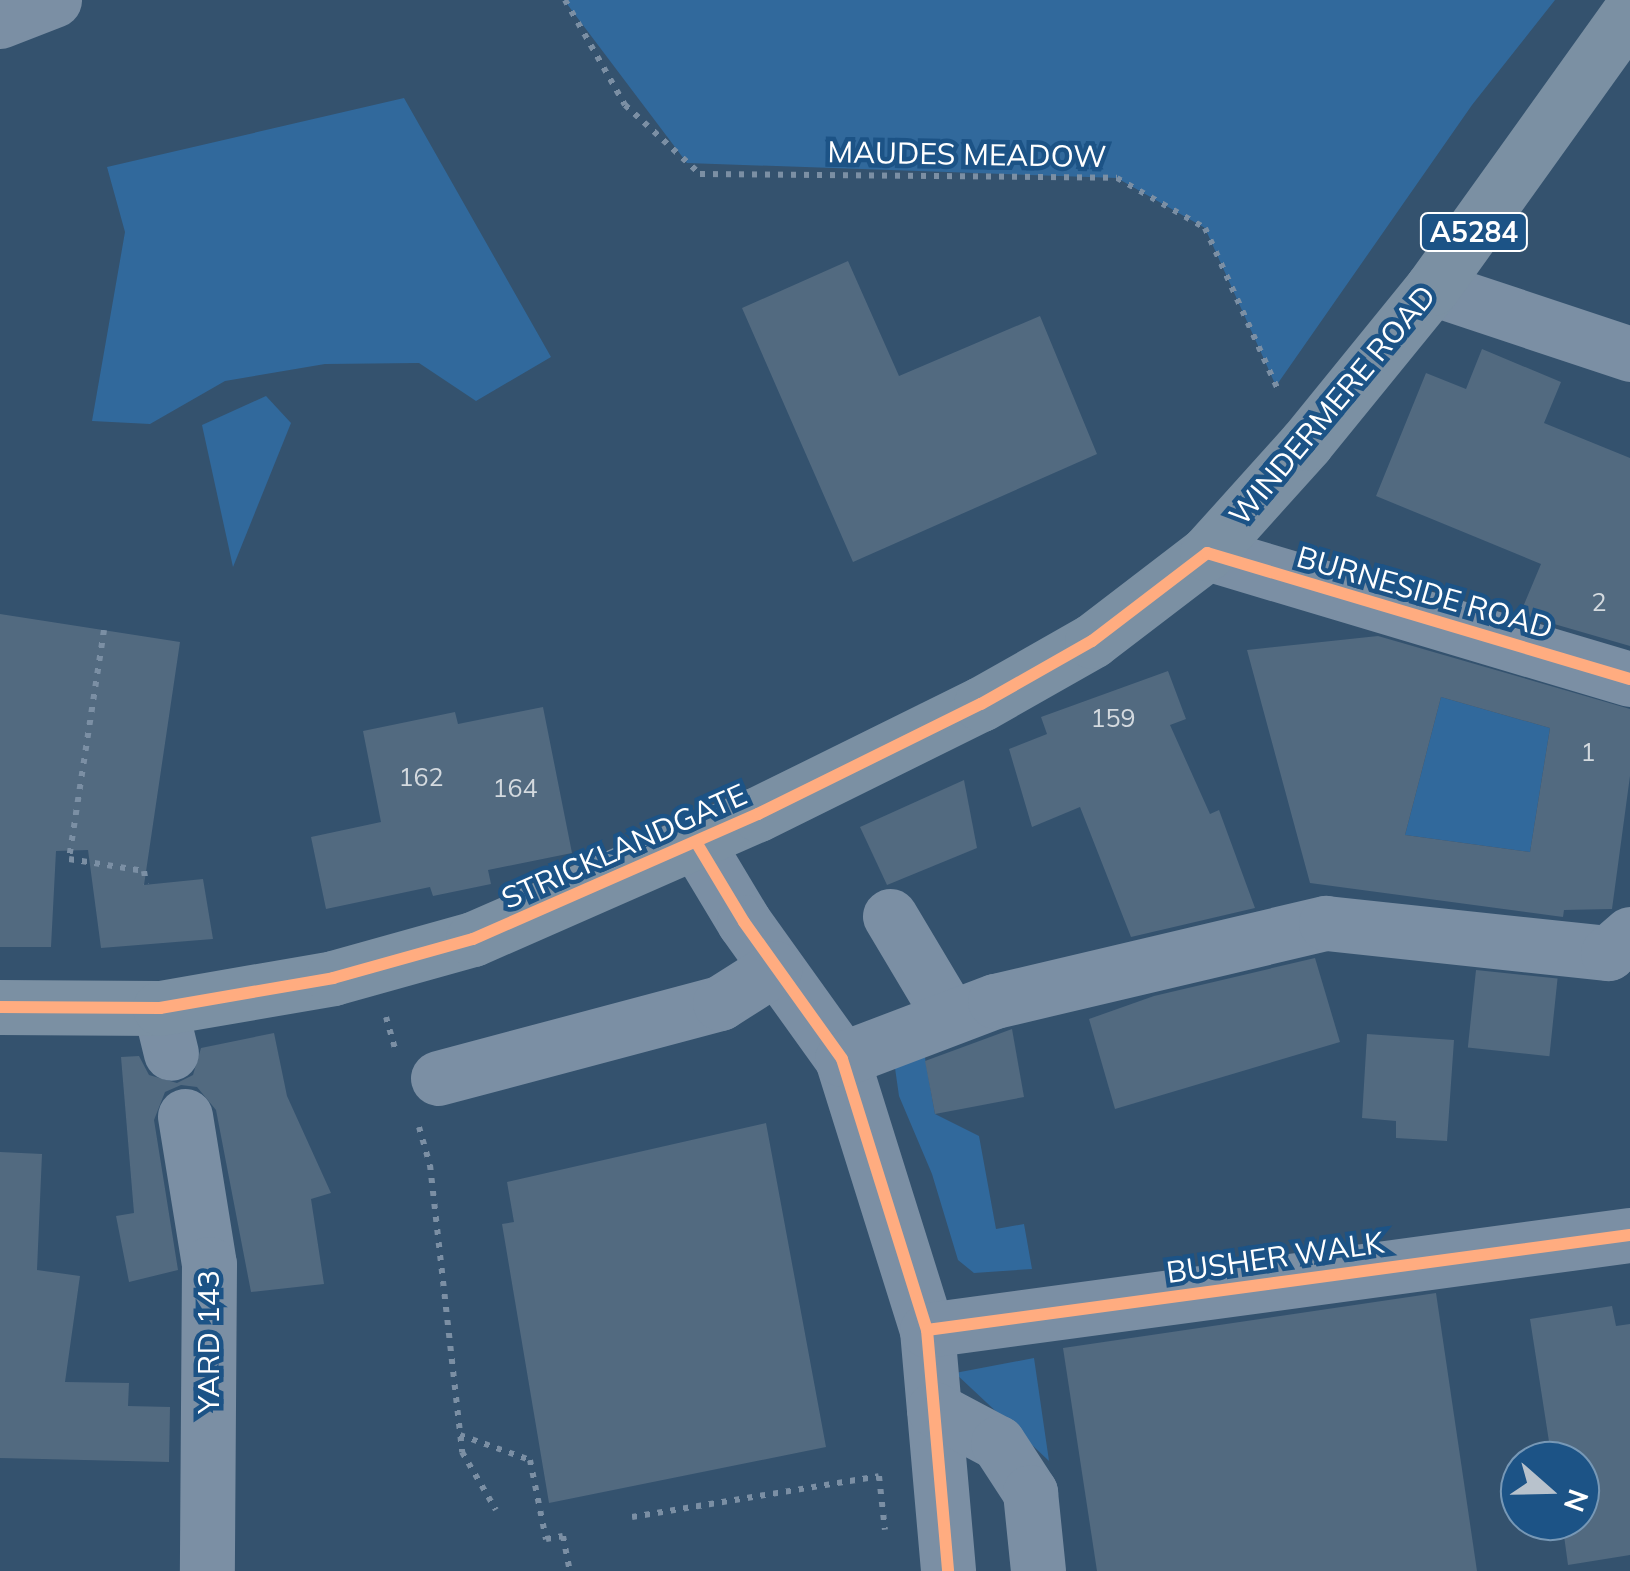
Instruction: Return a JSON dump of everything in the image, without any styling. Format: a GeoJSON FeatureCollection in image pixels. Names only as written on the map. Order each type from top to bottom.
{"type":"FeatureCollection","features":[{"type":"Feature","properties":{"kind":"highway","name":"WINDERMERE ROAD"},"geometry":{"type":"LineString","coordinates":[[1206,553],[1306,444],[1432,288],[1628,16]]}},
{"type":"Feature","properties":{"kind":"highway","name":"STRICKLANDGATE"},"geometry":{"type":"LineString","coordinates":[[0,1007],[166,1030],[474,939],[696,842],[981,704],[1092,641],[1206,553]]}},
{"type":"Feature","properties":{"kind":"street"},"geometry":{"type":"LineString","coordinates":[[0,22],[54,0]]}},
{"type":"Feature","properties":{"kind":"street"},"geometry":{"type":"LineString","coordinates":[[1432,288],[1630,354]]}},
{"type":"Feature","properties":{"kind":"street","name":"BURNESIDE ROAD"},"geometry":{"type":"LineString","coordinates":[[1206,553],[1630,679]]}},
{"type":"Feature","properties":{"kind":"street"},"geometry":{"type":"LineString","coordinates":[[696,842],[775,968],[842,1059],[926,1330],[948,1571]]}},
{"type":"Feature","properties":{"kind":"street"},"geometry":{"type":"LineString","coordinates":[[890,916],[949,1015]]}},
{"type":"Feature","properties":{"kind":"street"},"geometry":{"type":"LineString","coordinates":[[842,1059],[949,1015],[1326,923],[1608,953],[1630,934]]}},
{"type":"Feature","properties":{"kind":"street"},"geometry":{"type":"LineString","coordinates":[[417,1083],[720,1003],[775,968]]}},
{"type":"Feature","properties":{"kind":"street","name":"YARD 143"},"geometry":{"type":"LineString","coordinates":[[185,1116],[209,1264],[208,1571]]}},
{"type":"Feature","properties":{"kind":"street","name":"BUSHER WALK"},"geometry":{"type":"LineString","coordinates":[[926,1330],[1630,1235]]}},
{"type":"Feature","properties":{"kind":"street"},"geometry":{"type":"LineString","coordinates":[[934,1409],[998,1444],[1030,1492],[1038,1571]]}},
{"type":"Feature","properties":{"kind":"path"},"geometry":{"type":"LineString","coordinates":[[104,630],[69,859],[144,871],[146,884]]}},
{"type":"Feature","properties":{"kind":"path"},"geometry":{"type":"LineString","coordinates":[[372,968],[417,1083],[462,1452],[496,1510]]}},
{"type":"Feature","properties":{"kind":"path"},"geometry":{"type":"LineString","coordinates":[[460,1435],[530,1460],[546,1539],[563,1536],[570,1571]]}},
{"type":"Feature","properties":{"kind":"path"},"geometry":{"type":"LineString","coordinates":[[632,1517],[879,1476],[886,1541]]}},
{"type":"Feature","properties":{"kind":"shaded area"},"geometry":{"type":"Polygon","coordinates":[[[564,0],[1555,0],[1472,105],[1276,386],[1205,228],[1117,178],[687,163],[564,0]]]}},
{"type":"Feature","properties":{"kind":"shaded area"},"geometry":{"type":"Polygon","coordinates":[[[404,98],[551,357],[476,401],[419,363],[325,364],[225,381],[150,424],[92,421],[125,232],[107,167],[404,98]]]}},
{"type":"Feature","properties":{"kind":"shaded area"},"geometry":{"type":"Polygon","coordinates":[[[266,396],[291,423],[233,567],[202,425],[266,396]]]}},
{"type":"Feature","properties":{"kind":"shaded area"},"geometry":{"type":"Polygon","coordinates":[[[1441,697],[1550,728],[1530,852],[1405,835],[1441,697]]]}},
{"type":"Feature","properties":{"kind":"shaded area"},"geometry":{"type":"Polygon","coordinates":[[[922,1041],[935,1114],[979,1136],[996,1229],[1024,1224],[1032,1269],[974,1273],[958,1260],[932,1174],[899,1096],[895,1068],[922,1041]]]}},
{"type":"Feature","properties":{"kind":"shaded area"},"geometry":{"type":"Polygon","coordinates":[[[1034,1358],[1049,1461],[955,1373],[1034,1358]]]}},
{"type":"Feature","properties":{"kind":"building"},"geometry":{"type":"Polygon","coordinates":[[[848,261],[899,376],[1040,316],[1097,454],[853,562],[742,308],[848,261]]]}},
{"type":"Feature","properties":{"kind":"building"},"geometry":{"type":"Polygon","coordinates":[[[1482,349],[1561,382],[1544,423],[1630,458],[1630,646],[1520,614],[1541,564],[1376,496],[1426,373],[1466,389],[1482,349]]]}},
{"type":"Feature","properties":{"kind":"building"},"geometry":{"type":"Polygon","coordinates":[[[0,614],[180,642],[144,885],[203,879],[213,939],[101,948],[88,850],[56,851],[51,947],[0,947],[0,614]]]}},
{"type":"Feature","properties":{"kind":"building"},"geometry":{"type":"Polygon","coordinates":[[[1378,636],[1630,709],[1630,776],[1612,909],[1564,910],[1563,917],[1310,883],[1247,650],[1378,636]],[[1441,697],[1405,835],[1530,852],[1550,728],[1441,697]]]}},
{"type":"Feature","properties":{"kind":"building"},"geometry":{"type":"Polygon","coordinates":[[[1168,671],[1186,719],[1170,725],[1210,814],[1219,810],[1255,908],[1131,937],[1080,807],[1032,827],[1009,749],[1047,734],[1041,717],[1168,671]]]}},
{"type":"Feature","properties":{"kind":"building"},"geometry":{"type":"Polygon","coordinates":[[[543,707],[572,853],[488,870],[491,884],[433,896],[430,887],[326,909],[311,837],[381,822],[363,731],[455,712],[458,724],[543,707]]]}},
{"type":"Feature","properties":{"kind":"building"},"geometry":{"type":"Polygon","coordinates":[[[964,780],[977,848],[887,885],[860,827],[964,780]]]}},
{"type":"Feature","properties":{"kind":"building"},"geometry":{"type":"Polygon","coordinates":[[[1315,958],[1340,1042],[1115,1109],[1089,1019],[1154,996],[1315,958]]]}},
{"type":"Feature","properties":{"kind":"building"},"geometry":{"type":"Polygon","coordinates":[[[1476,970],[1558,979],[1549,1056],[1468,1048],[1476,970]]]}},
{"type":"Feature","properties":{"kind":"building"},"geometry":{"type":"Polygon","coordinates":[[[1012,1029],[1024,1097],[935,1114],[925,1061],[1012,1029]]]}},
{"type":"Feature","properties":{"kind":"building"},"geometry":{"type":"Polygon","coordinates":[[[274,1033],[287,1096],[331,1193],[311,1199],[324,1284],[251,1292],[216,1110],[197,1087],[181,1085],[165,1092],[154,1120],[178,1270],[129,1282],[116,1216],[134,1213],[121,1057],[139,1056],[149,1075],[177,1083],[193,1075],[201,1048],[274,1033]]]}},
{"type":"Feature","properties":{"kind":"building"},"geometry":{"type":"Polygon","coordinates":[[[1367,1034],[1454,1040],[1447,1141],[1396,1138],[1396,1121],[1362,1118],[1367,1034]]]}},
{"type":"Feature","properties":{"kind":"building"},"geometry":{"type":"Polygon","coordinates":[[[766,1123],[826,1447],[549,1503],[502,1224],[514,1222],[507,1182],[766,1123]]]}},
{"type":"Feature","properties":{"kind":"building"},"geometry":{"type":"Polygon","coordinates":[[[0,1152],[42,1154],[37,1270],[80,1276],[65,1382],[129,1383],[128,1406],[170,1407],[169,1462],[0,1458],[0,1152]]]}},
{"type":"Feature","properties":{"kind":"building"},"geometry":{"type":"Polygon","coordinates":[[[1436,1293],[1477,1571],[1097,1571],[1063,1348],[1436,1293]]]}},
{"type":"Feature","properties":{"kind":"building"},"geometry":{"type":"Polygon","coordinates":[[[1612,1306],[1616,1326],[1630,1324],[1630,1555],[1568,1565],[1565,1541],[1600,1541],[1600,1441],[1549,1441],[1530,1319],[1612,1306]]]}},
{"type":"Feature","properties":{"kind":"cycle path"},"geometry":{"type":"LineString","coordinates":[[0,1007],[160,1008],[333,978],[473,939],[758,814],[981,704],[1092,641],[1207,553],[1630,679]]}},
{"type":"Feature","properties":{"kind":"cycle path"},"geometry":{"type":"LineString","coordinates":[[696,842],[744,922],[842,1059],[927,1330],[948,1571]]}},
{"type":"Feature","properties":{"kind":"cycle path"},"geometry":{"type":"LineString","coordinates":[[927,1330],[1630,1235]]}}]}
